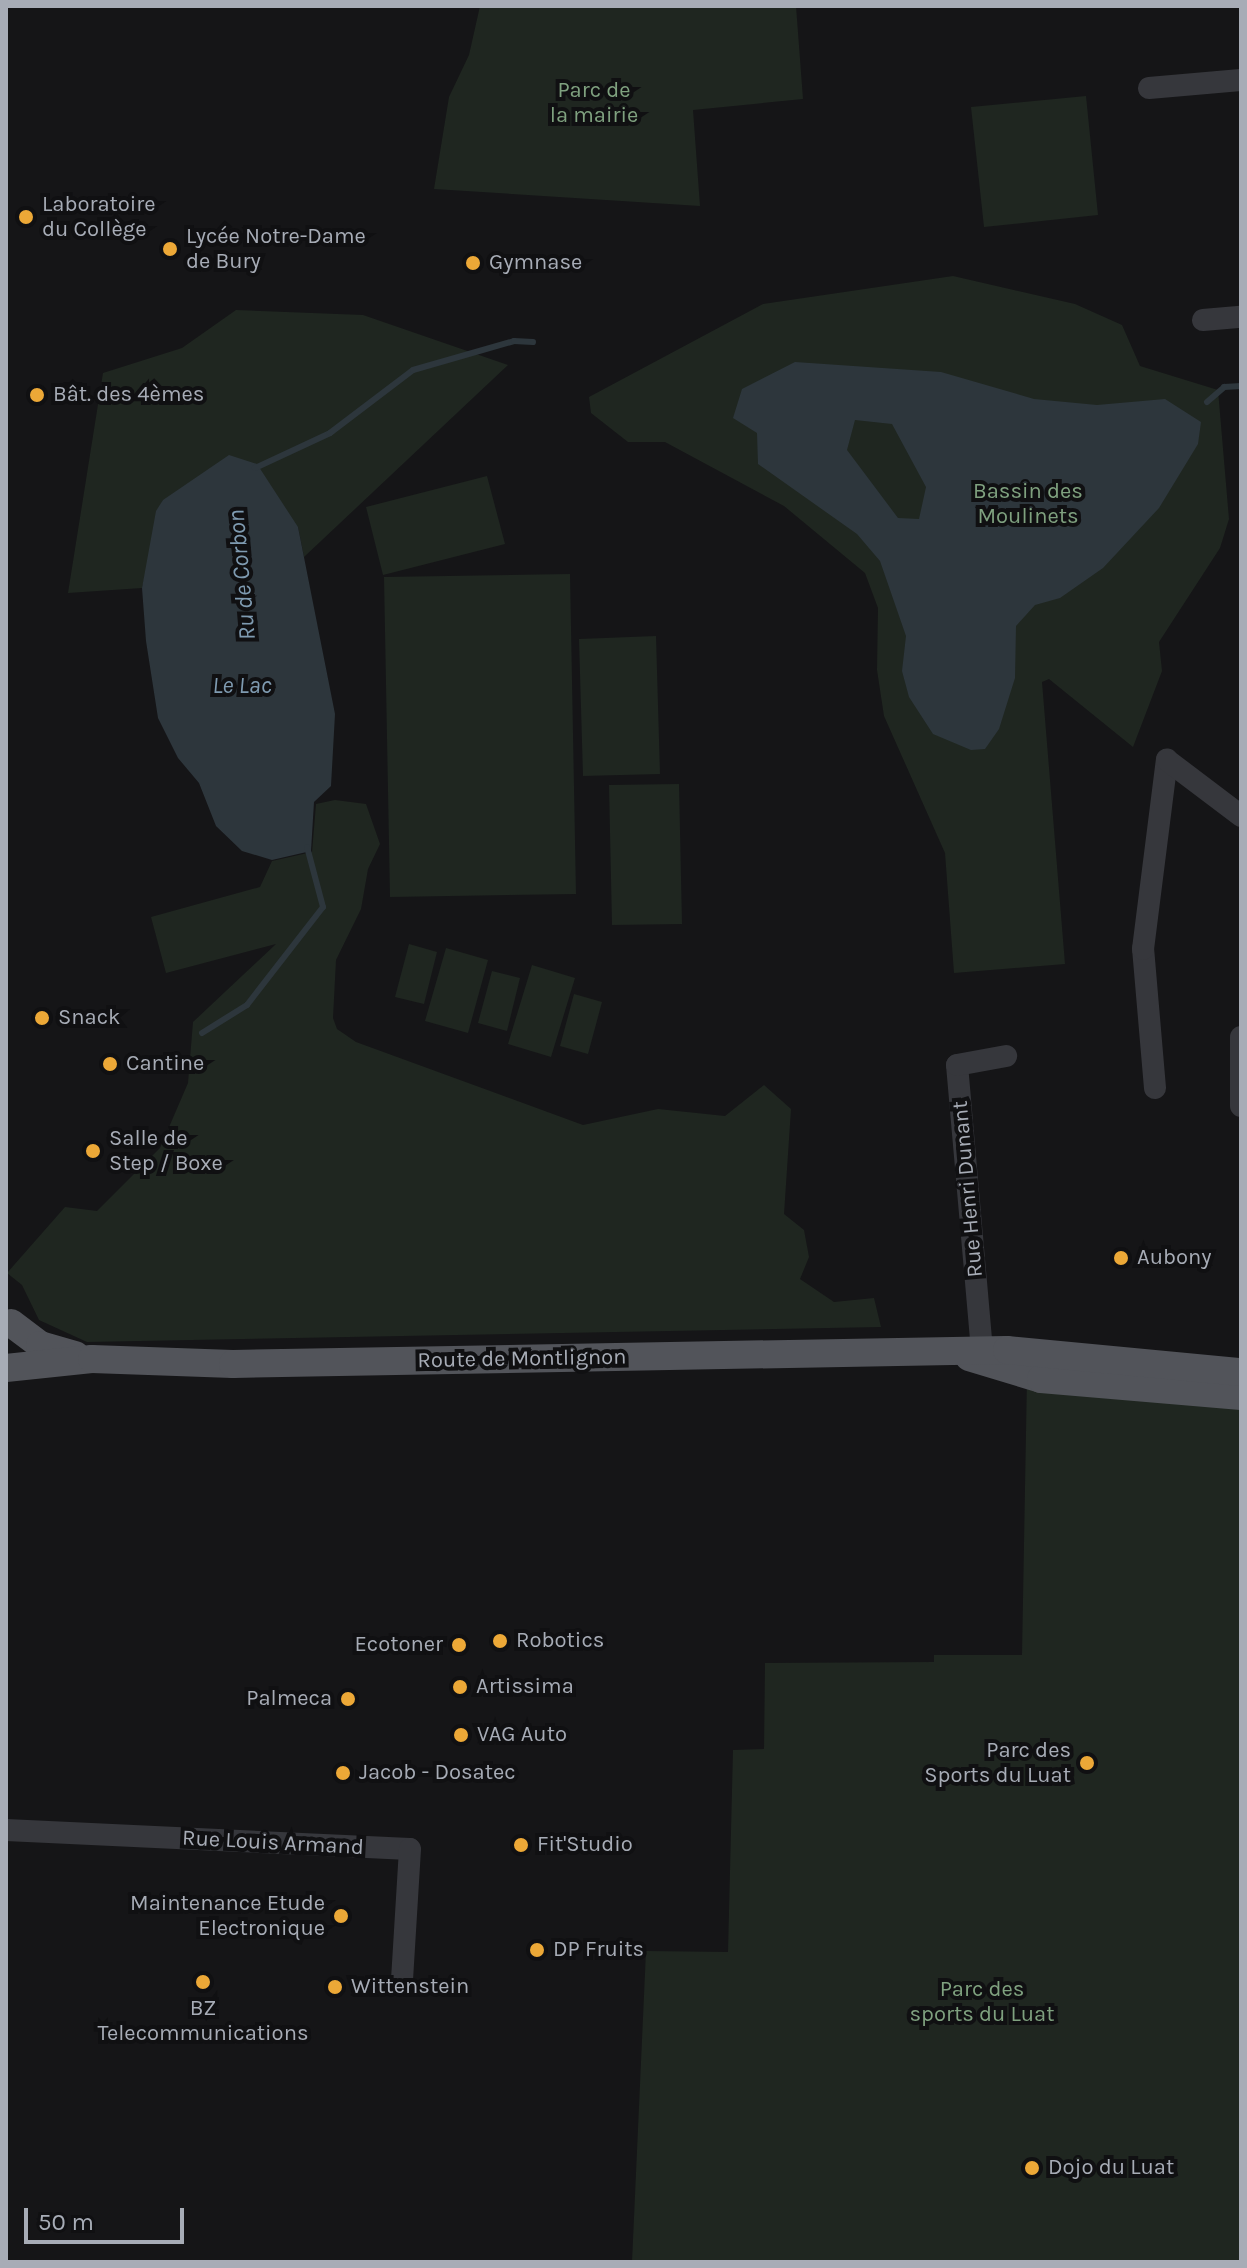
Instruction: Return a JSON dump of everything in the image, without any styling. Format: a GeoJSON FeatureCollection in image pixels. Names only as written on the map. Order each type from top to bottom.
{"type":"FeatureCollection","features":[{"type":"Feature","properties":{"kind":"main road","name":"Route de Montlignon"},"geometry":{"type":"LineString","coordinates":[[9,1317],[40,1345],[92,1359]]}},
{"type":"Feature","properties":{"kind":"main road"},"geometry":{"type":"LineString","coordinates":[[6,1365],[12,1347],[9,1317]]}},
{"type":"Feature","properties":{"kind":"main road","name":"Route de Montlignon"},"geometry":{"type":"LineString","coordinates":[[6,1365],[92,1359],[233,1364],[953,1351],[983,1356],[1241,1372]]}},
{"type":"Feature","properties":{"kind":"main road","name":"Route de Montlignon"},"geometry":{"type":"LineString","coordinates":[[983,1356],[1041,1379],[1241,1396]]}},
{"type":"Feature","properties":{"kind":"street"},"geometry":{"type":"LineString","coordinates":[[1149,88],[1241,80]]}},
{"type":"Feature","properties":{"kind":"street"},"geometry":{"type":"LineString","coordinates":[[1203,320],[1241,317]]}},
{"type":"Feature","properties":{"kind":"street"},"geometry":{"type":"LineString","coordinates":[[1155,1088],[1143,949],[1167,760],[1241,816]]}},
{"type":"Feature","properties":{"kind":"street"},"geometry":{"type":"LineString","coordinates":[[1241,1037],[1241,1106]]}},
{"type":"Feature","properties":{"kind":"street","name":"Rue Henri Dunant"},"geometry":{"type":"LineString","coordinates":[[983,1356],[957,1065],[1006,1056]]}},
{"type":"Feature","properties":{"kind":"street","name":"Rue Louis Armand"},"geometry":{"type":"LineString","coordinates":[[6,1830],[410,1849],[402,1980]]}},
{"type":"Feature","properties":{"kind":"green space","name":"Parc de la mairie"},"geometry":{"type":"Polygon","coordinates":[[[480,6],[796,6],[803,99],[693,110],[700,206],[434,189],[449,97],[469,55],[480,6]]]}},
{"type":"Feature","properties":{"kind":"green space"},"geometry":{"type":"Polygon","coordinates":[[[1086,96],[1098,215],[984,227],[971,107],[1086,96]]]}},
{"type":"Feature","properties":{"kind":"green space","name":"Bassin des Moulinets"},"geometry":{"type":"Polygon","coordinates":[[[953,276],[1075,304],[1122,325],[1140,366],[1218,390],[1229,519],[1220,548],[1159,642],[1162,671],[1133,747],[1049,679],[1042,682],[1065,964],[954,973],[945,853],[884,716],[877,670],[878,608],[865,573],[784,506],[665,442],[628,442],[591,413],[589,397],[763,304],[953,276]]]}},
{"type":"Feature","properties":{"kind":"green space"},"geometry":{"type":"Polygon","coordinates":[[[236,310],[363,315],[508,365],[304,557],[298,527],[163,500],[142,588],[68,593],[103,373],[182,348],[236,310]]]}},
{"type":"Feature","properties":{"kind":"green space"},"geometry":{"type":"Polygon","coordinates":[[[487,476],[505,544],[383,575],[366,507],[487,476]]]}},
{"type":"Feature","properties":{"kind":"green space"},"geometry":{"type":"Polygon","coordinates":[[[570,574],[576,894],[390,897],[384,577],[570,574]]]}},
{"type":"Feature","properties":{"kind":"green space"},"geometry":{"type":"Polygon","coordinates":[[[656,636],[660,774],[583,776],[579,639],[656,636]]]}},
{"type":"Feature","properties":{"kind":"green space"},"geometry":{"type":"Polygon","coordinates":[[[679,784],[682,924],[612,925],[609,785],[679,784]]]}},
{"type":"Feature","properties":{"kind":"green space"},"geometry":{"type":"Polygon","coordinates":[[[335,800],[366,804],[380,844],[368,869],[361,909],[336,960],[333,1018],[337,1029],[356,1042],[583,1125],[658,1109],[725,1116],[764,1085],[791,1109],[784,1214],[804,1230],[809,1257],[800,1279],[834,1302],[874,1298],[881,1327],[87,1342],[39,1320],[22,1285],[7,1273],[65,1207],[97,1211],[160,1148],[188,1083],[193,1022],[276,944],[166,973],[151,917],[260,887],[272,861],[312,852],[316,804],[335,800]]]}},
{"type":"Feature","properties":{"kind":"green space"},"geometry":{"type":"Polygon","coordinates":[[[409,944],[437,952],[424,1004],[395,997],[409,944]]]}},
{"type":"Feature","properties":{"kind":"green space"},"geometry":{"type":"Polygon","coordinates":[[[446,948],[488,960],[468,1033],[425,1021],[446,948]]]}},
{"type":"Feature","properties":{"kind":"green space"},"geometry":{"type":"Polygon","coordinates":[[[532,965],[575,978],[551,1057],[508,1044],[532,965]]]}},
{"type":"Feature","properties":{"kind":"green space"},"geometry":{"type":"Polygon","coordinates":[[[492,971],[520,978],[507,1031],[478,1023],[492,971]]]}},
{"type":"Feature","properties":{"kind":"green space"},"geometry":{"type":"Polygon","coordinates":[[[574,994],[602,1002],[588,1054],[560,1046],[574,994]]]}},
{"type":"Feature","properties":{"kind":"green space","name":"Parc des Sports du Luat"},"geometry":{"type":"Polygon","coordinates":[[[1027,1377],[1241,1401],[1241,2262],[632,2262],[646,1951],[728,1952],[733,1750],[764,1749],[765,1663],[934,1662],[934,1655],[1022,1655],[1027,1377]]]}},
{"type":"Feature","properties":{"kind":"water","name":"Bassin des Moulinets"},"geometry":{"type":"Polygon","coordinates":[[[795,362],[941,372],[1034,399],[1097,405],[1165,399],[1201,422],[1198,444],[1159,508],[1103,568],[1060,598],[1035,605],[1016,626],[1015,678],[999,729],[985,749],[971,750],[933,734],[909,697],[902,671],[906,636],[880,561],[857,534],[758,464],[757,433],[733,418],[742,389],[795,362]],[[855,420],[847,450],[898,518],[919,519],[926,487],[892,424],[855,420]]]}},
{"type":"Feature","properties":{"kind":"water","name":"Le Lac"},"geometry":{"type":"Polygon","coordinates":[[[229,455],[257,464],[298,527],[335,714],[331,786],[314,802],[311,851],[272,860],[242,851],[216,826],[199,783],[178,758],[158,718],[146,641],[142,588],[156,511],[163,500],[229,455]]]}},
{"type":"Feature","properties":{"kind":"waterway","name":"Ru de Corbon"},"geometry":{"type":"LineString","coordinates":[[255,468],[330,433],[413,370],[514,341],[533,342]]}},
{"type":"Feature","properties":{"kind":"waterway","name":"Ru de Corbon"},"geometry":{"type":"LineString","coordinates":[[1207,402],[1224,387],[1241,386]]}},
{"type":"Feature","properties":{"kind":"waterway","name":"Ru de Corbon"},"geometry":{"type":"LineString","coordinates":[[202,1033],[247,1005],[323,907],[307,847]]}},
{"type":"Feature","properties":{"kind":"place","name":"Laboratoire du Collège"},"geometry":{"type":"Point","coordinates":[26,217]}},
{"type":"Feature","properties":{"kind":"place","name":"Lycée Notre-Dame de Bury"},"geometry":{"type":"Point","coordinates":[170,249]}},
{"type":"Feature","properties":{"kind":"place","name":"Gymnase"},"geometry":{"type":"Point","coordinates":[473,263]}},
{"type":"Feature","properties":{"kind":"place","name":"Bât. des 4èmes"},"geometry":{"type":"Point","coordinates":[37,395]}},
{"type":"Feature","properties":{"kind":"place","name":"Snack"},"geometry":{"type":"Point","coordinates":[42,1018]}},
{"type":"Feature","properties":{"kind":"place","name":"Cantine"},"geometry":{"type":"Point","coordinates":[110,1064]}},
{"type":"Feature","properties":{"kind":"place","name":"Salle de Step / Boxe"},"geometry":{"type":"Point","coordinates":[93,1151]}},
{"type":"Feature","properties":{"kind":"place","name":"Aubony"},"geometry":{"type":"Point","coordinates":[1121,1258]}},
{"type":"Feature","properties":{"kind":"place","name":"Robotics"},"geometry":{"type":"Point","coordinates":[500,1641]}},
{"type":"Feature","properties":{"kind":"place","name":"Ecotoner"},"geometry":{"type":"Point","coordinates":[459,1645]}},
{"type":"Feature","properties":{"kind":"place","name":"Artissima"},"geometry":{"type":"Point","coordinates":[460,1687]}},
{"type":"Feature","properties":{"kind":"place","name":"Palmeca"},"geometry":{"type":"Point","coordinates":[348,1699]}},
{"type":"Feature","properties":{"kind":"place","name":"VAG Auto"},"geometry":{"type":"Point","coordinates":[461,1735]}},
{"type":"Feature","properties":{"kind":"place","name":"Parc des Sports du Luat"},"geometry":{"type":"Point","coordinates":[1087,1763]}},
{"type":"Feature","properties":{"kind":"place","name":"Jacob - Dosatec"},"geometry":{"type":"Point","coordinates":[343,1773]}},
{"type":"Feature","properties":{"kind":"place","name":"Fit'Studio"},"geometry":{"type":"Point","coordinates":[521,1845]}},
{"type":"Feature","properties":{"kind":"place","name":"Maintenance Etude Electronique"},"geometry":{"type":"Point","coordinates":[341,1916]}},
{"type":"Feature","properties":{"kind":"place","name":"DP Fruits"},"geometry":{"type":"Point","coordinates":[537,1950]}},
{"type":"Feature","properties":{"kind":"place","name":"BZ Telecommunications"},"geometry":{"type":"Point","coordinates":[203,1982]}},
{"type":"Feature","properties":{"kind":"place","name":"Wittenstein"},"geometry":{"type":"Point","coordinates":[335,1987]}},
{"type":"Feature","properties":{"kind":"place","name":"Dojo du Luat"},"geometry":{"type":"Point","coordinates":[1032,2168]}},
{"type":"Feature","properties":{"kind":"park label","name":"Parc des sports du Luat"},"geometry":{"type":"Point","coordinates":[982,2002]}}]}
